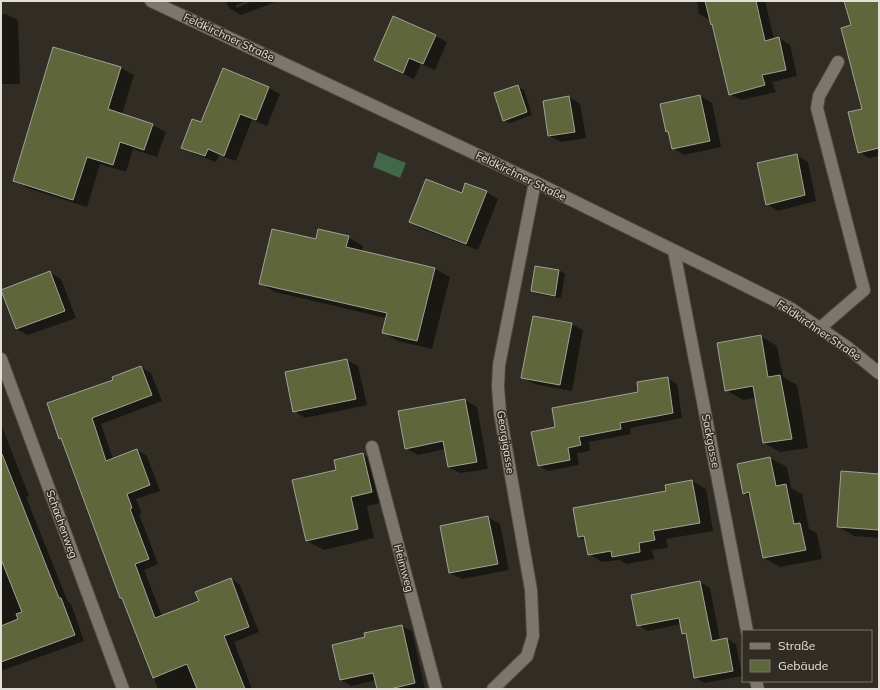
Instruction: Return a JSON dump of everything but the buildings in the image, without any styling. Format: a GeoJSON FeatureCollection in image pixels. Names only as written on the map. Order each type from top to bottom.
{"type":"FeatureCollection","features":[{"type":"Feature","properties":{"kind":"street","name":"Feldkirchner Straße"},"geometry":{"type":"LineString","coordinates":[[151,1],[535,182],[736,280],[790,308],[847,347],[879,372]]}},
{"type":"Feature","properties":{"kind":"street"},"geometry":{"type":"LineString","coordinates":[[820,328],[864,290],[817,108],[819,96],[838,62]]}},
{"type":"Feature","properties":{"kind":"street","name":"Georgigasse"},"geometry":{"type":"LineString","coordinates":[[493,689],[527,656],[533,636],[531,590],[500,413],[498,387],[499,365],[535,182]]}},
{"type":"Feature","properties":{"kind":"street","name":"Sackgasse"},"geometry":{"type":"LineString","coordinates":[[674,251],[747,630]]}},
{"type":"Feature","properties":{"kind":"street","name":"Schachenweg"},"geometry":{"type":"LineString","coordinates":[[1,359],[123,689]]}},
{"type":"Feature","properties":{"kind":"street","name":"Heimweg"},"geometry":{"type":"LineString","coordinates":[[372,447],[436,689]]}},
{"type":"Feature","properties":{"kind":"shaded area"},"geometry":{"type":"Polygon","coordinates":[[[378,152],[406,163],[400,178],[373,167],[378,152]]]}}]}
